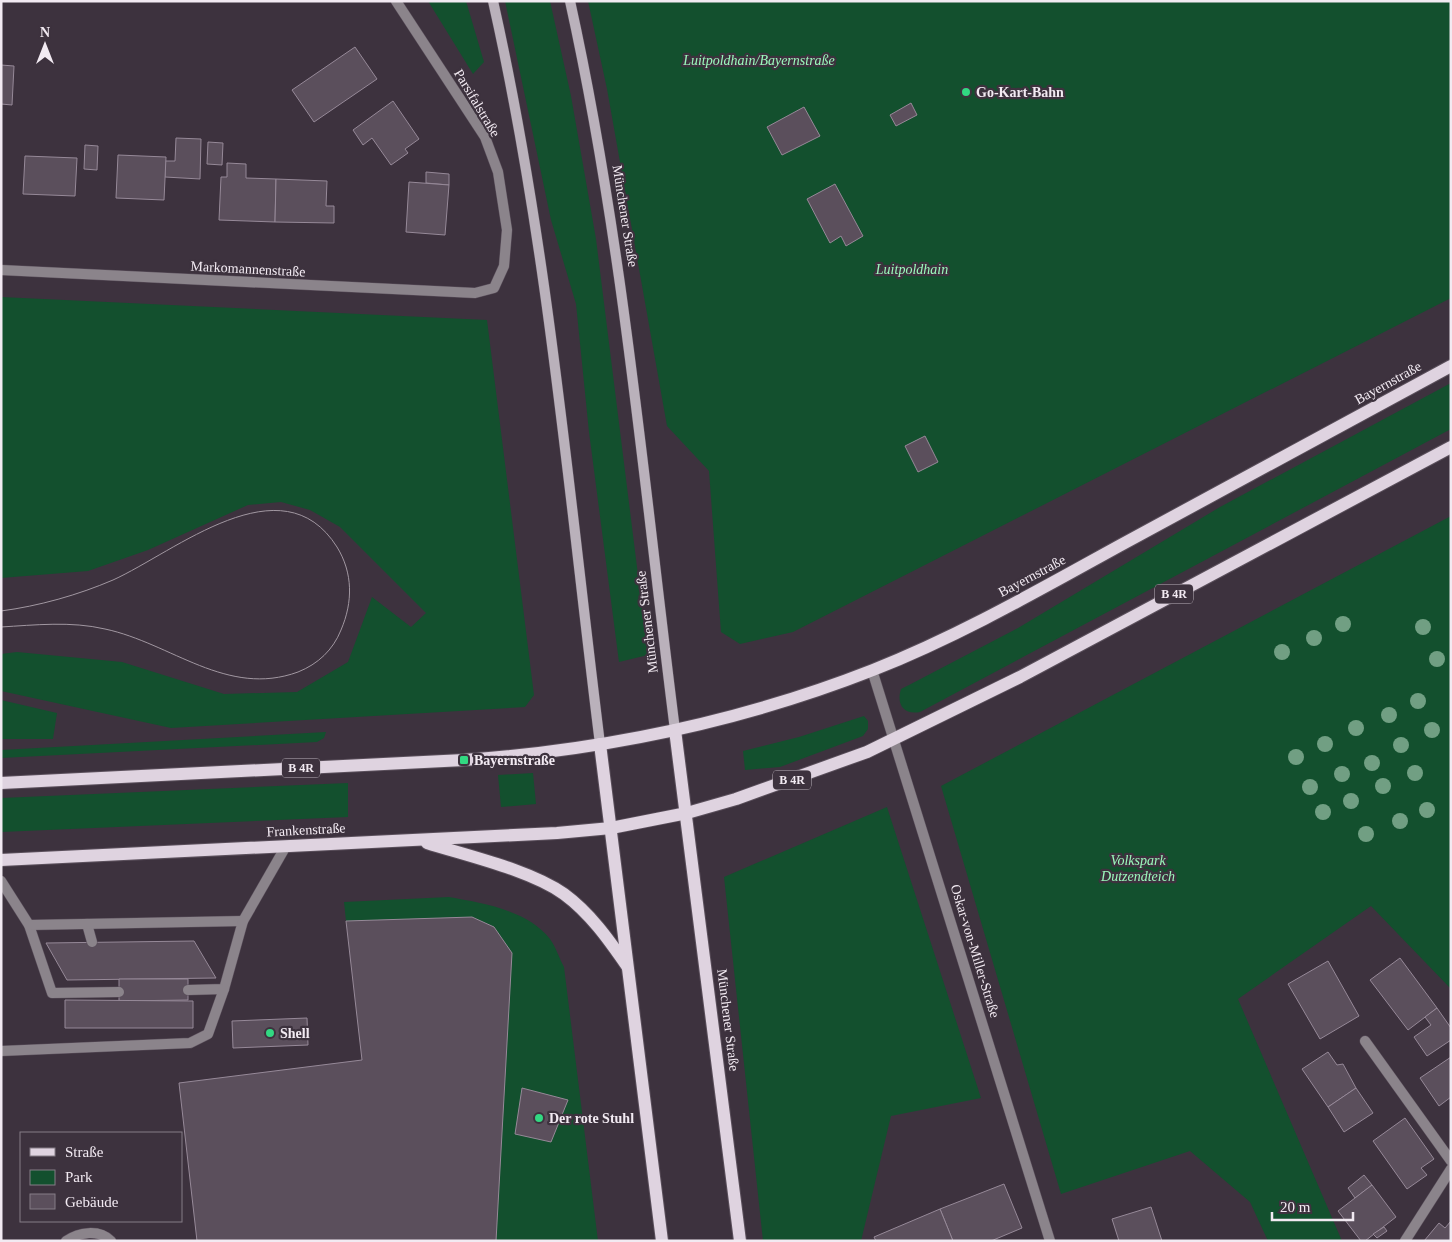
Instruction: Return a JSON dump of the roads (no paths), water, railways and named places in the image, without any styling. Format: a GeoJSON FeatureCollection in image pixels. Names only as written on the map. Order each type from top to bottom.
{"type":"FeatureCollection","features":[{"type":"Feature","properties":{"kind":"main road"},"geometry":{"type":"LineString","coordinates":[[492,1],[517,119],[533,212],[554,361],[662,1241]]}},
{"type":"Feature","properties":{"kind":"main road","name":"Münchener Straße"},"geometry":{"type":"LineString","coordinates":[[570,1],[597,136],[613,236],[740,1241]]}},
{"type":"Feature","properties":{"kind":"main road","name":"Bayernstraße"},"geometry":{"type":"LineString","coordinates":[[600,744],[675,730],[786,700],[872,670],[986,618],[1451,366]]}},
{"type":"Feature","properties":{"kind":"main road","name":"B 4R"},"geometry":{"type":"LineString","coordinates":[[611,828],[687,813],[818,771],[895,739],[1028,672],[1451,447]]}},
{"type":"Feature","properties":{"kind":"main road","name":"B 4R"},"geometry":{"type":"LineString","coordinates":[[1,783],[464,760],[539,754],[600,744]]}},
{"type":"Feature","properties":{"kind":"main road","name":"Frankenstraße"},"geometry":{"type":"LineString","coordinates":[[1,860],[419,840],[611,828]]}},
{"type":"Feature","properties":{"kind":"main road"},"geometry":{"type":"LineString","coordinates":[[419,840],[520,872],[564,894],[597,925],[628,968]]}},
{"type":"Feature","properties":{"kind":"street","name":"Parsifalstraße"},"geometry":{"type":"LineString","coordinates":[[396,1],[484,137],[498,172],[507,230],[504,266],[494,288]]}},
{"type":"Feature","properties":{"kind":"street","name":"Markomannenstraße"},"geometry":{"type":"LineString","coordinates":[[1,270],[475,293],[494,288]]}},
{"type":"Feature","properties":{"kind":"street","name":"Oskar-von-Miller-Straße"},"geometry":{"type":"LineString","coordinates":[[872,670],[1050,1241]]}},
{"type":"Feature","properties":{"kind":"street"},"geometry":{"type":"LineString","coordinates":[[1,1051],[190,1043],[208,1034],[224,989],[242,921],[286,846]]}},
{"type":"Feature","properties":{"kind":"street"},"geometry":{"type":"LineString","coordinates":[[1,880],[29,925],[52,992],[120,992]]}},
{"type":"Feature","properties":{"kind":"street"},"geometry":{"type":"LineString","coordinates":[[29,925],[242,921]]}},
{"type":"Feature","properties":{"kind":"street"},"geometry":{"type":"LineString","coordinates":[[87,924],[92,942]]}},
{"type":"Feature","properties":{"kind":"street"},"geometry":{"type":"LineString","coordinates":[[188,990],[224,989]]}},
{"type":"Feature","properties":{"kind":"street"},"geometry":{"type":"LineString","coordinates":[[1365,1041],[1451,1161]]}},
{"type":"Feature","properties":{"kind":"street"},"geometry":{"type":"LineString","coordinates":[[1405,1241],[1451,1169]]}},
{"type":"Feature","properties":{"kind":"street"},"geometry":{"type":"LineString","coordinates":[[66,1241],[76,1234],[96,1233],[111,1241]]}},
{"type":"Feature","properties":{"kind":"tram line"},"geometry":{"type":"LineString","coordinates":[[1,611],[44,603],[113,580],[197,534],[228,520],[258,512],[288,512],[314,522],[337,547],[346,567],[350,588],[345,619],[338,637],[324,656],[298,672],[272,678],[247,678],[223,674],[153,645],[105,629],[53,624],[1,627]]}},
{"type":"Feature","properties":{"kind":"place","name":"Go-Kart-Bahn"},"geometry":{"type":"Point","coordinates":[966,92]}},
{"type":"Feature","properties":{"kind":"place","name":"Bayernstraße"},"geometry":{"type":"Point","coordinates":[464,760]}},
{"type":"Feature","properties":{"kind":"place","name":"Shell"},"geometry":{"type":"Point","coordinates":[270,1033]}},
{"type":"Feature","properties":{"kind":"place","name":"Der rote Stuhl"},"geometry":{"type":"Point","coordinates":[539,1118]}},
{"type":"Feature","properties":{"kind":"park label","name":"Luitpoldhain/Bayernstraße"},"geometry":{"type":"Point","coordinates":[759,60]}},
{"type":"Feature","properties":{"kind":"park label","name":"Luitpoldhain"},"geometry":{"type":"Point","coordinates":[912,269]}},
{"type":"Feature","properties":{"kind":"park label","name":"Volkspark Dutzendteich"},"geometry":{"type":"Point","coordinates":[1138,868]}}]}
